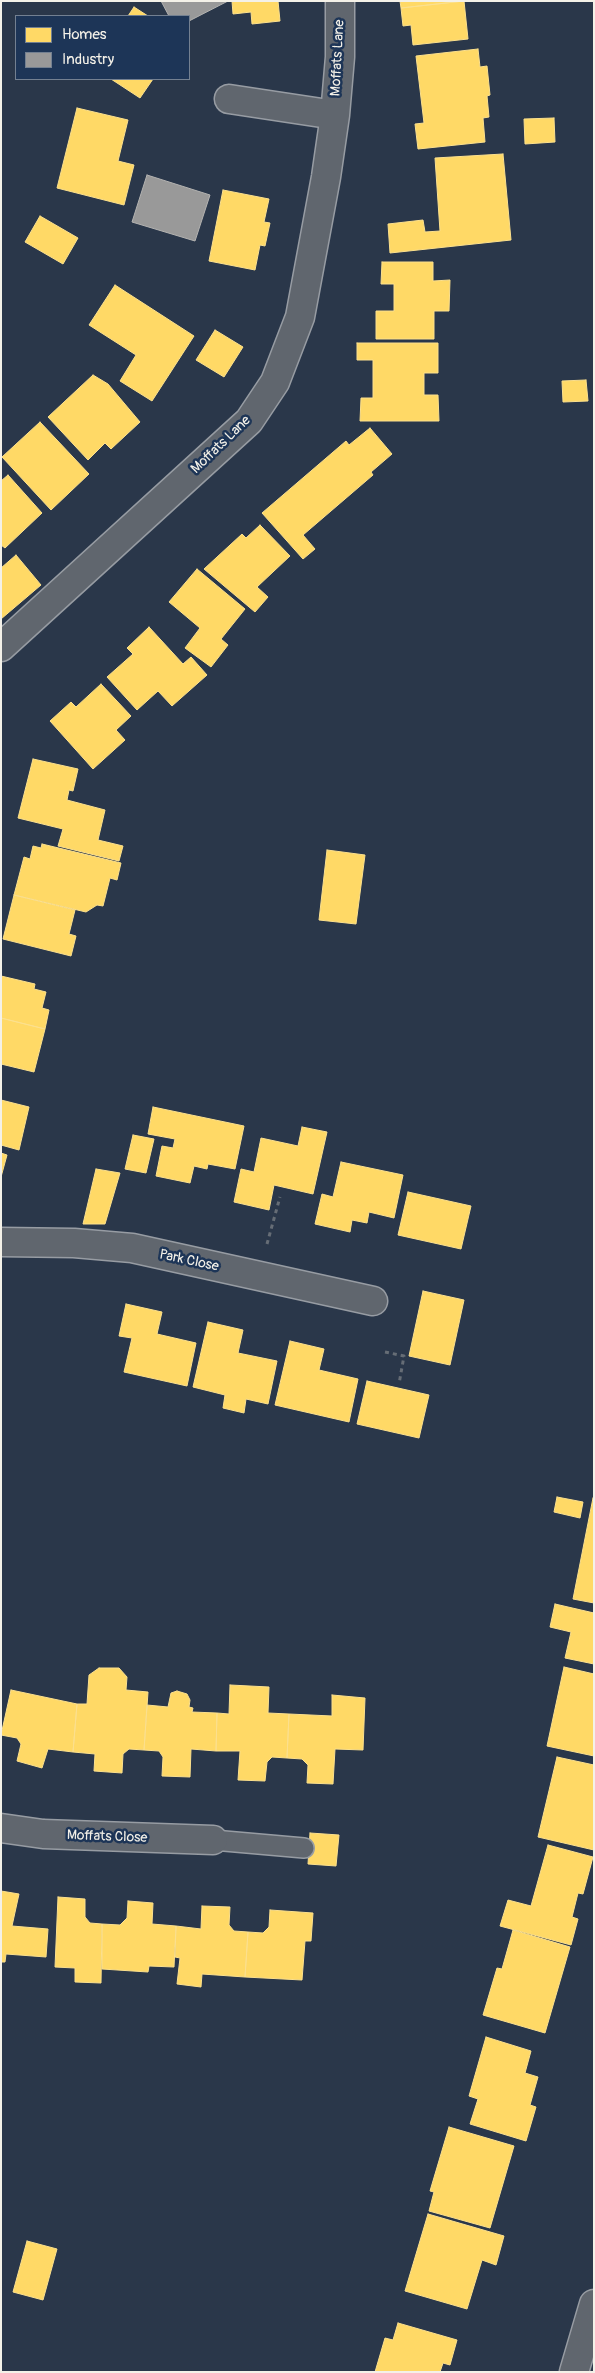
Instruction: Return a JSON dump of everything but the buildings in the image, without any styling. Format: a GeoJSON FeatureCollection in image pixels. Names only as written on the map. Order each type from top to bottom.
{"type":"FeatureCollection","features":[{"type":"Feature","properties":{"kind":"street","name":"Moffats Lane"},"geometry":{"type":"LineString","coordinates":[[1,647],[249,421],[275,382],[300,317],[326,177],[335,115],[340,57],[340,1]]}},
{"type":"Feature","properties":{"kind":"street","name":"Moffats Lane"},"geometry":{"type":"LineString","coordinates":[[229,98],[335,115]]}},
{"type":"Feature","properties":{"kind":"street","name":"Park Close"},"geometry":{"type":"LineString","coordinates":[[1,1242],[74,1243],[132,1248],[373,1301]]}},
{"type":"Feature","properties":{"kind":"street","name":"Moffats Close"},"geometry":{"type":"LineString","coordinates":[[1,1828],[43,1834],[213,1840]]}},
{"type":"Feature","properties":{"kind":"street"},"geometry":{"type":"LineString","coordinates":[[574,2372],[594,2304]]}},
{"type":"Feature","properties":{"kind":"lane"},"geometry":{"type":"LineString","coordinates":[[213,1840],[304,1848]]}},
{"type":"Feature","properties":{"kind":"path"},"geometry":{"type":"LineString","coordinates":[[266,1250],[280,1197]]}},
{"type":"Feature","properties":{"kind":"path"},"geometry":{"type":"LineString","coordinates":[[385,1352],[404,1356],[399,1384]]}}]}
